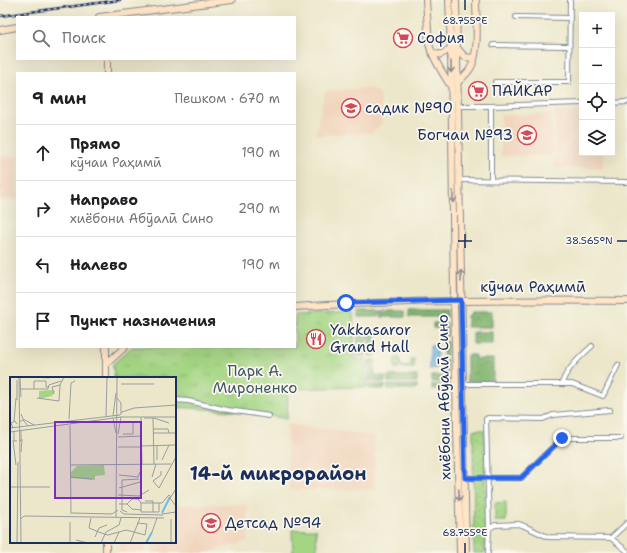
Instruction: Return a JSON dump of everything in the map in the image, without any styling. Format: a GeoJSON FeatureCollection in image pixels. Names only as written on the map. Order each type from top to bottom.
{"type":"FeatureCollection","features":[{"type":"Feature","properties":{"kind":"main road"},"geometry":{"type":"LineString","coordinates":[[112,16],[232,0]]}},
{"type":"Feature","properties":{"kind":"main road"},"geometry":{"type":"LineString","coordinates":[[426,0],[430,50],[451,86]]}},
{"type":"Feature","properties":{"kind":"main road","name":"хиёбони Абӯалӣ Сино"},"geometry":{"type":"LineString","coordinates":[[449,0],[458,82],[465,478],[463,531],[460,553]]}},
{"type":"Feature","properties":{"kind":"main road","name":"хиёбони Абӯалӣ Сино"},"geometry":{"type":"LineString","coordinates":[[456,0],[451,86],[454,301],[463,531],[466,553]]}},
{"type":"Feature","properties":{"kind":"main road"},"geometry":{"type":"LineString","coordinates":[[458,82],[465,76],[471,67],[475,55],[476,0]]}},
{"type":"Feature","properties":{"kind":"main road"},"geometry":{"type":"LineString","coordinates":[[0,30],[16,27]]}},
{"type":"Feature","properties":{"kind":"main road"},"geometry":{"type":"LineString","coordinates":[[430,50],[437,55],[442,55],[454,48],[465,57],[472,58],[475,55]]}},
{"type":"Feature","properties":{"kind":"main road"},"geometry":{"type":"LineString","coordinates":[[107,60],[107,72]]}},
{"type":"Feature","properties":{"kind":"main road","name":"кӯчаи Раҳимӣ"},"geometry":{"type":"LineString","coordinates":[[296,307],[377,301],[627,301]]}},
{"type":"Feature","properties":{"kind":"main road"},"geometry":{"type":"LineString","coordinates":[[106,348],[106,377]]}},
{"type":"Feature","properties":{"kind":"main road"},"geometry":{"type":"LineString","coordinates":[[106,364],[124,348]]}},
{"type":"Feature","properties":{"kind":"street"},"geometry":{"type":"LineString","coordinates":[[495,82],[569,82],[570,0]]}},
{"type":"Feature","properties":{"kind":"street"},"geometry":{"type":"LineString","coordinates":[[516,17],[570,18]]}},
{"type":"Feature","properties":{"kind":"street"},"geometry":{"type":"LineString","coordinates":[[493,45],[569,46]]}},
{"type":"Feature","properties":{"kind":"street"},"geometry":{"type":"LineString","coordinates":[[615,103],[627,102]]}},
{"type":"Feature","properties":{"kind":"street"},"geometry":{"type":"LineString","coordinates":[[458,106],[579,103]]}},
{"type":"Feature","properties":{"kind":"street"},"geometry":{"type":"LineString","coordinates":[[491,106],[491,180]]}},
{"type":"Feature","properties":{"kind":"street"},"geometry":{"type":"LineString","coordinates":[[459,180],[627,182]]}},
{"type":"Feature","properties":{"kind":"street"},"geometry":{"type":"LineString","coordinates":[[562,384],[562,380],[579,358],[592,346]]}},
{"type":"Feature","properties":{"kind":"street"},"geometry":{"type":"LineString","coordinates":[[463,384],[572,384],[603,396],[618,364]]}},
{"type":"Feature","properties":{"kind":"street"},"geometry":{"type":"LineString","coordinates":[[176,400],[269,416]]}},
{"type":"Feature","properties":{"kind":"street"},"geometry":{"type":"LineString","coordinates":[[488,553],[489,528],[486,419],[543,418],[553,415],[610,410]]}},
{"type":"Feature","properties":{"kind":"street"},"geometry":{"type":"LineString","coordinates":[[465,478],[521,478],[562,438],[621,438]]}},
{"type":"Feature","properties":{"kind":"street"},"geometry":{"type":"LineString","coordinates":[[611,538],[627,523]]}},
{"type":"Feature","properties":{"kind":"street"},"geometry":{"type":"LineString","coordinates":[[463,531],[485,531],[495,525],[518,524],[548,537],[611,538],[627,551]]}},
{"type":"Feature","properties":{"kind":"shaded area","name":"садик №90"},"geometry":{"type":"Polygon","coordinates":[[[370,88],[380,93],[382,123],[372,133],[315,135],[325,91],[370,88]]]}},
{"type":"Feature","properties":{"kind":"shaded area"},"geometry":{"type":"Polygon","coordinates":[[[555,111],[579,112],[579,156],[603,156],[603,168],[554,168],[555,111]]]}},
{"type":"Feature","properties":{"kind":"shaded area","name":"Богчаи №93"},"geometry":{"type":"Polygon","coordinates":[[[552,114],[552,156],[501,156],[501,115],[552,114]]]}},
{"type":"Feature","properties":{"kind":"shaded area"},"geometry":{"type":"Polygon","coordinates":[[[0,156],[16,156],[16,200],[0,200],[0,156]]]}},
{"type":"Feature","properties":{"kind":"shaded area"},"geometry":{"type":"Polygon","coordinates":[[[287,424],[374,436],[375,489],[289,490],[287,424]]]}},
{"type":"Feature","properties":{"kind":"shaded area","name":"Детсад №94"},"geometry":{"type":"Polygon","coordinates":[[[247,504],[248,541],[205,553],[152,553],[152,543],[176,543],[176,505],[247,504]]]}},
{"type":"Feature","properties":{"kind":"shaded area"},"geometry":{"type":"Polygon","coordinates":[[[119,543],[146,543],[146,553],[120,553],[119,543]]]}},
{"type":"Feature","properties":{"kind":"green space"},"geometry":{"type":"Polygon","coordinates":[[[409,310],[447,310],[447,317],[409,317],[409,310]]]}},
{"type":"Feature","properties":{"kind":"green space"},"geometry":{"type":"Polygon","coordinates":[[[358,311],[386,311],[377,317],[358,317],[358,311]]]}},
{"type":"Feature","properties":{"kind":"green space"},"geometry":{"type":"Polygon","coordinates":[[[389,311],[405,311],[405,317],[380,317],[389,311]]]}},
{"type":"Feature","properties":{"kind":"green space","name":"Парк А. Мироненко"},"geometry":{"type":"Polygon","coordinates":[[[353,312],[355,359],[366,359],[367,387],[288,389],[287,419],[247,412],[176,407],[176,377],[114,377],[113,364],[131,348],[296,348],[296,315],[353,312]]]}},
{"type":"Feature","properties":{"kind":"green space"},"geometry":{"type":"Polygon","coordinates":[[[471,312],[492,312],[492,327],[467,327],[467,316],[471,312]]]}},
{"type":"Feature","properties":{"kind":"green space"},"geometry":{"type":"Polygon","coordinates":[[[433,323],[447,323],[447,337],[443,337],[443,328],[433,328],[433,323]]]}},
{"type":"Feature","properties":{"kind":"green space"},"geometry":{"type":"Polygon","coordinates":[[[473,332],[492,332],[492,344],[473,344],[473,332]]]}},
{"type":"Feature","properties":{"kind":"green space"},"geometry":{"type":"Polygon","coordinates":[[[358,333],[366,333],[366,356],[358,356],[358,333]]]}},
{"type":"Feature","properties":{"kind":"green space"},"geometry":{"type":"Polygon","coordinates":[[[369,333],[375,333],[375,356],[369,356],[369,333]]]}},
{"type":"Feature","properties":{"kind":"green space"},"geometry":{"type":"Polygon","coordinates":[[[443,341],[447,341],[447,355],[443,355],[443,341]]]}},
{"type":"Feature","properties":{"kind":"green space"},"geometry":{"type":"Polygon","coordinates":[[[467,355],[475,355],[475,359],[493,359],[493,382],[467,382],[467,355]]]}},
{"type":"Feature","properties":{"kind":"green space"},"geometry":{"type":"Polygon","coordinates":[[[395,359],[400,359],[402,366],[405,367],[411,364],[410,359],[414,359],[414,368],[395,368],[395,359]]]}},
{"type":"Feature","properties":{"kind":"green space"},"geometry":{"type":"Polygon","coordinates":[[[443,359],[447,359],[447,382],[432,382],[432,376],[443,376],[443,359]]]}},
{"type":"Feature","properties":{"kind":"green space"},"geometry":{"type":"Polygon","coordinates":[[[369,360],[375,360],[375,376],[385,376],[385,382],[369,382],[369,360]]]}},
{"type":"Feature","properties":{"kind":"green space"},"geometry":{"type":"Polygon","coordinates":[[[388,376],[417,376],[417,382],[388,382],[388,376]]]}},
{"type":"Feature","properties":{"kind":"green space"},"geometry":{"type":"Polygon","coordinates":[[[369,385],[385,385],[385,389],[369,389],[369,385]]]}},
{"type":"Feature","properties":{"kind":"green space"},"geometry":{"type":"Polygon","coordinates":[[[388,385],[417,385],[417,389],[388,389],[388,385]]]}},
{"type":"Feature","properties":{"kind":"green space"},"geometry":{"type":"Polygon","coordinates":[[[432,385],[447,385],[447,389],[432,389],[432,385]]]}},
{"type":"Feature","properties":{"kind":"green space"},"geometry":{"type":"Polygon","coordinates":[[[473,430],[485,430],[485,553],[474,553],[473,430]]]}},
{"type":"Feature","properties":{"kind":"green space"},"geometry":{"type":"Polygon","coordinates":[[[506,502],[506,521],[495,521],[495,503],[506,502]]]}},
{"type":"Feature","properties":{"kind":"green space"},"geometry":{"type":"Polygon","coordinates":[[[316,529],[317,553],[293,553],[292,530],[316,529]]]}},
{"type":"Feature","properties":{"kind":"water"},"geometry":{"type":"Polygon","coordinates":[[[430,345],[437,345],[437,368],[430,369],[430,345]]]}},
{"type":"Feature","properties":{"kind":"railway"},"geometry":{"type":"LineString","coordinates":[[0,16],[120,0]]}},
{"type":"Feature","properties":{"kind":"place","name":"София"},"geometry":{"type":"Point","coordinates":[403,38]}},
{"type":"Feature","properties":{"kind":"place","name":"ПАЙКАР"},"geometry":{"type":"Point","coordinates":[478,91]}},
{"type":"Feature","properties":{"kind":"place","name":"садик №90"},"geometry":{"type":"Point","coordinates":[351,108]}},
{"type":"Feature","properties":{"kind":"place","name":"Богчаи №93"},"geometry":{"type":"Point","coordinates":[527,135]}},
{"type":"Feature","properties":{"kind":"place","name":"Yakkasaror Grand Hall"},"geometry":{"type":"Point","coordinates":[316,339]}},
{"type":"Feature","properties":{"kind":"place","name":"Детсад №94"},"geometry":{"type":"Point","coordinates":[211,523]}},
{"type":"Feature","properties":{"kind":"district","name":"14-й микрорайон"},"geometry":{"type":"Point","coordinates":[278,473]}},
{"type":"Feature","properties":{"kind":"route"},"geometry":{"type":"LineString","coordinates":[[346,303],[461,300],[465,478],[521,478],[562,438]]}}]}
